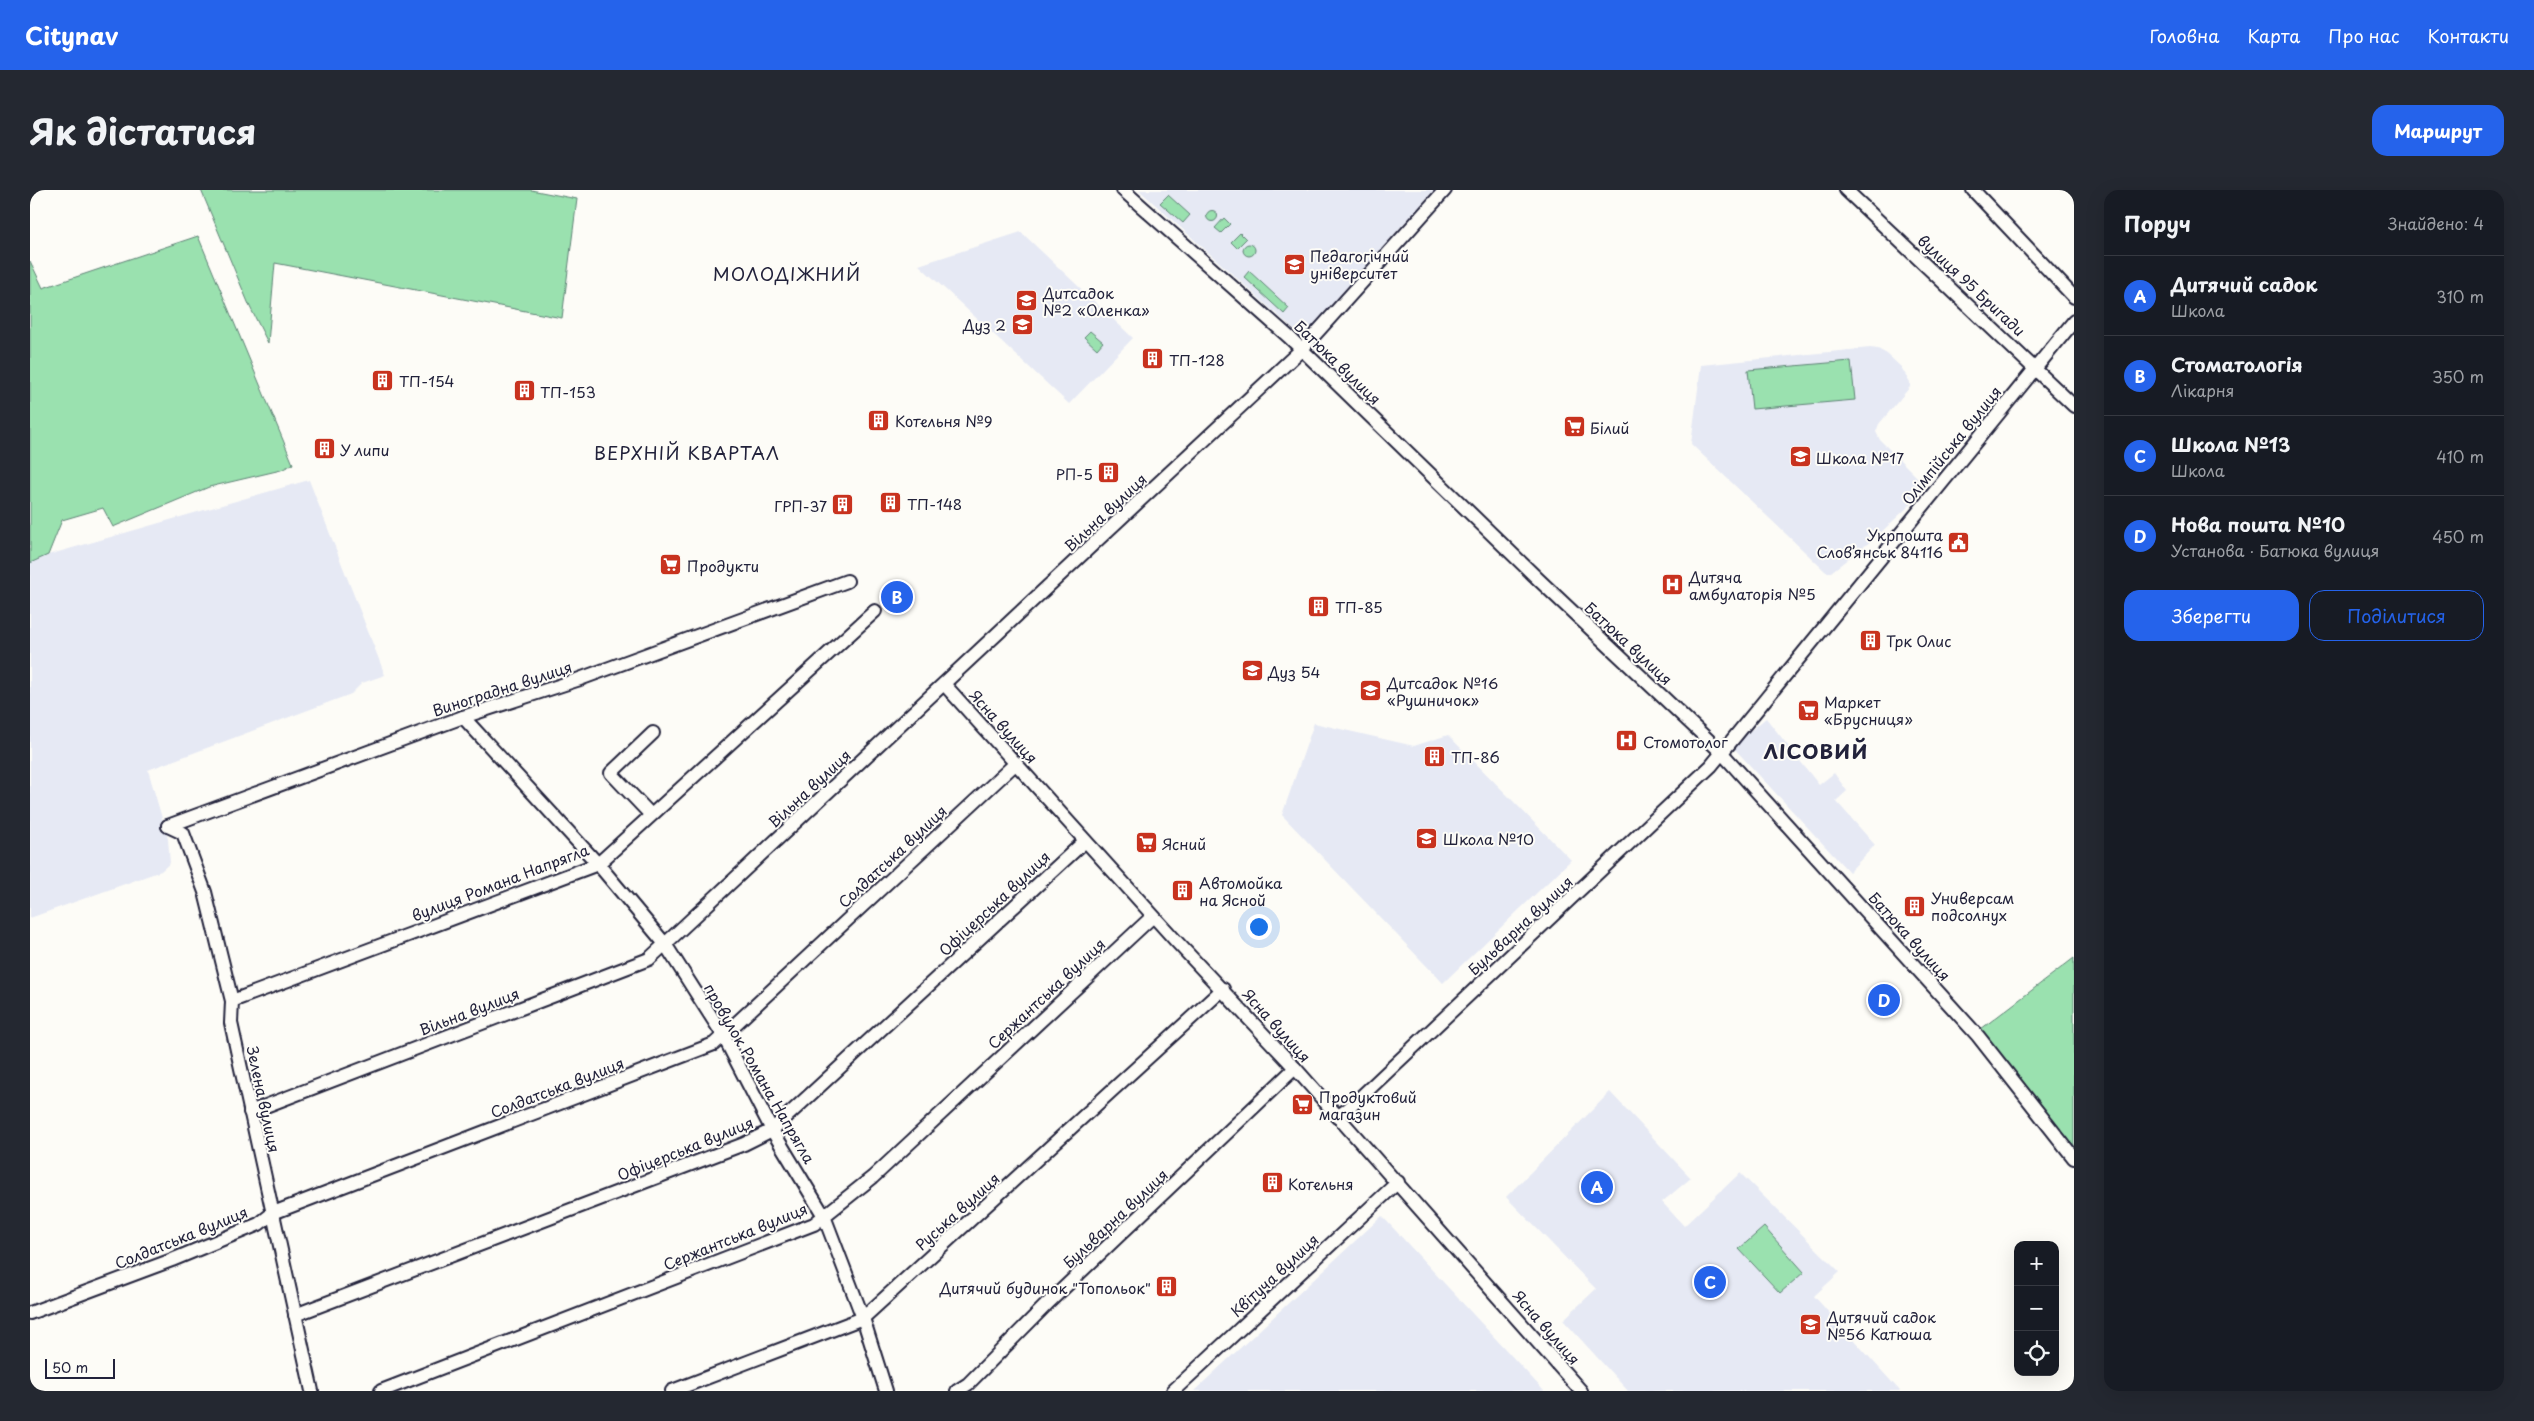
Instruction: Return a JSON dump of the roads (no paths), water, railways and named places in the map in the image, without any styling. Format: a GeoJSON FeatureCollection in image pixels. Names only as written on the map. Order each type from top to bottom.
{"type":"FeatureCollection","features":[{"type":"Feature","properties":{"kind":"street","name":"Батюка вулиця"},"geometry":{"type":"LineString","coordinates":[[1122,190],[1302,349],[1527,568],[1721,752],[1978,1036],[2074,1158]]}},
{"type":"Feature","properties":{"kind":"street","name":"Вільна вулиця"},"geometry":{"type":"LineString","coordinates":[[250,1112],[649,959],[1302,349],[1445,190]]}},
{"type":"Feature","properties":{"kind":"street","name":"вулиця 95 Бригади"},"geometry":{"type":"LineString","coordinates":[[1846,190],[2074,406]]}},
{"type":"Feature","properties":{"kind":"street"},"geometry":{"type":"LineString","coordinates":[[1973,190],[2074,298]]}},
{"type":"Feature","properties":{"kind":"street","name":"Олімпійська вулиця"},"geometry":{"type":"LineString","coordinates":[[1721,752],[2035,367],[2074,322]]}},
{"type":"Feature","properties":{"kind":"street","name":"Виноградна вулиця"},"geometry":{"type":"LineString","coordinates":[[168,826],[463,717],[577,680],[847,581]]}},
{"type":"Feature","properties":{"kind":"street","name":"вулиця Романа Напрягла"},"geometry":{"type":"LineString","coordinates":[[232,1001],[598,864],[875,611]]}},
{"type":"Feature","properties":{"kind":"street","name":"Ясна вулиця"},"geometry":{"type":"LineString","coordinates":[[944,684],[1153,916],[1398,1182],[1581,1391]]}},
{"type":"Feature","properties":{"kind":"street","name":"провулок Романа Напрягла"},"geometry":{"type":"LineString","coordinates":[[463,717],[598,864],[665,944],[723,1035],[772,1130],[824,1216],[863,1318],[886,1391]]}},
{"type":"Feature","properties":{"kind":"street"},"geometry":{"type":"LineString","coordinates":[[651,815],[611,773],[653,733]]}},
{"type":"Feature","properties":{"kind":"street","name":"Бульварна вулиця"},"geometry":{"type":"LineString","coordinates":[[1337,1117],[1348,1109],[1667,809],[1711,766],[1721,752]]}},
{"type":"Feature","properties":{"kind":"street","name":"Солдатська вулиця"},"geometry":{"type":"LineString","coordinates":[[30,1313],[172,1260],[259,1224],[273,1213],[714,1044],[1016,764]]}},
{"type":"Feature","properties":{"kind":"street","name":"Зелена вулиця"},"geometry":{"type":"LineString","coordinates":[[168,826],[183,833],[205,892],[232,1001],[231,1023],[312,1391]]}},
{"type":"Feature","properties":{"kind":"street","name":"Офіцерська вулиця"},"geometry":{"type":"LineString","coordinates":[[295,1315],[744,1144],[772,1130],[1085,840]]}},
{"type":"Feature","properties":{"kind":"street","name":"Сержантська вулиця"},"geometry":{"type":"LineString","coordinates":[[382,1391],[814,1224],[873,1177],[1153,916]]}},
{"type":"Feature","properties":{"kind":"street","name":"Руська вулиця"},"geometry":{"type":"LineString","coordinates":[[672,1391],[863,1318],[1223,990]]}},
{"type":"Feature","properties":{"kind":"street","name":"Бульварна вулиця"},"geometry":{"type":"LineString","coordinates":[[957,1391],[968,1384],[1047,1304],[1295,1068]]}},
{"type":"Feature","properties":{"kind":"street","name":"Квітуча вулиця"},"geometry":{"type":"LineString","coordinates":[[1173,1391],[1398,1182]]}},
{"type":"Feature","properties":{"kind":"place","name":"Педагогічний університет"},"geometry":{"type":"Point","coordinates":[1294,264]}},
{"type":"Feature","properties":{"kind":"place","name":"Дитсадок №2 «Оленка»"},"geometry":{"type":"Point","coordinates":[1027,301]}},
{"type":"Feature","properties":{"kind":"place","name":"Дуз 2"},"geometry":{"type":"Point","coordinates":[1022,324]}},
{"type":"Feature","properties":{"kind":"place","name":"ТП-128"},"geometry":{"type":"Point","coordinates":[1153,359]}},
{"type":"Feature","properties":{"kind":"place","name":"ТП-154"},"geometry":{"type":"Point","coordinates":[383,380]}},
{"type":"Feature","properties":{"kind":"place","name":"ТП-153"},"geometry":{"type":"Point","coordinates":[524,391]}},
{"type":"Feature","properties":{"kind":"place","name":"Котельня №9"},"geometry":{"type":"Point","coordinates":[879,420]}},
{"type":"Feature","properties":{"kind":"place","name":"Білий"},"geometry":{"type":"Point","coordinates":[1574,427]}},
{"type":"Feature","properties":{"kind":"place","name":"У липи"},"geometry":{"type":"Point","coordinates":[324,449]}},
{"type":"Feature","properties":{"kind":"place","name":"Школа №17"},"geometry":{"type":"Point","coordinates":[1800,457]}},
{"type":"Feature","properties":{"kind":"place","name":"РП-5"},"geometry":{"type":"Point","coordinates":[1109,473]}},
{"type":"Feature","properties":{"kind":"place","name":"ТП-148"},"geometry":{"type":"Point","coordinates":[891,503]}},
{"type":"Feature","properties":{"kind":"place","name":"ГРП-37"},"geometry":{"type":"Point","coordinates":[843,505]}},
{"type":"Feature","properties":{"kind":"place","name":"Укрпошта Слов’янськ 84116"},"geometry":{"type":"Point","coordinates":[1959,543]}},
{"type":"Feature","properties":{"kind":"place","name":"Продукти"},"geometry":{"type":"Point","coordinates":[671,565]}},
{"type":"Feature","properties":{"kind":"place","name":"Дитяча амбулаторія №5"},"geometry":{"type":"Point","coordinates":[1673,585]}},
{"type":"Feature","properties":{"kind":"place","name":"Стоматологія"},"geometry":{"type":"Point","coordinates":[897,597]}},
{"type":"Feature","properties":{"kind":"place","name":"ТП-85"},"geometry":{"type":"Point","coordinates":[1319,606]}},
{"type":"Feature","properties":{"kind":"place","name":"Трк Олис"},"geometry":{"type":"Point","coordinates":[1870,640]}},
{"type":"Feature","properties":{"kind":"place","name":"Дуз 54"},"geometry":{"type":"Point","coordinates":[1252,671]}},
{"type":"Feature","properties":{"kind":"place","name":"Дитсадок №16 «Рушничок»"},"geometry":{"type":"Point","coordinates":[1371,691]}},
{"type":"Feature","properties":{"kind":"place","name":"Маркет «Брусниця»"},"geometry":{"type":"Point","coordinates":[1808,710]}},
{"type":"Feature","properties":{"kind":"place","name":"Стомотолог"},"geometry":{"type":"Point","coordinates":[1627,741]}},
{"type":"Feature","properties":{"kind":"place","name":"ТП-86"},"geometry":{"type":"Point","coordinates":[1435,756]}},
{"type":"Feature","properties":{"kind":"place","name":"Школа №10"},"geometry":{"type":"Point","coordinates":[1427,838]}},
{"type":"Feature","properties":{"kind":"place","name":"Ясний"},"geometry":{"type":"Point","coordinates":[1146,843]}},
{"type":"Feature","properties":{"kind":"place","name":"Автомойка на Ясной"},"geometry":{"type":"Point","coordinates":[1183,891]}},
{"type":"Feature","properties":{"kind":"place","name":"Универсам подсолнух"},"geometry":{"type":"Point","coordinates":[1915,906]}},
{"type":"Feature","properties":{"kind":"place","name":"Нова пошта №10"},"geometry":{"type":"Point","coordinates":[1884,1000]}},
{"type":"Feature","properties":{"kind":"place","name":"Продуктовий магазин"},"geometry":{"type":"Point","coordinates":[1303,1105]}},
{"type":"Feature","properties":{"kind":"place","name":"Котельня"},"geometry":{"type":"Point","coordinates":[1272,1183]}},
{"type":"Feature","properties":{"kind":"place","name":"Дитячий садок"},"geometry":{"type":"Point","coordinates":[1597,1187]}},
{"type":"Feature","properties":{"kind":"place","name":"Школа №13"},"geometry":{"type":"Point","coordinates":[1710,1282]}},
{"type":"Feature","properties":{"kind":"place","name":"Дитячий будинок \"Топольок\""},"geometry":{"type":"Point","coordinates":[1167,1287]}},
{"type":"Feature","properties":{"kind":"place","name":"Дитячий садок №56 Катюша"},"geometry":{"type":"Point","coordinates":[1811,1325]}},
{"type":"Feature","properties":{"kind":"district","name":"МОЛОДІЖНИЙ"},"geometry":{"type":"Point","coordinates":[787,273]}},
{"type":"Feature","properties":{"kind":"district","name":"ВЕРХНІЙ КВАРТАЛ"},"geometry":{"type":"Point","coordinates":[687,452]}},
{"type":"Feature","properties":{"kind":"district","name":"ЛІСОВИЙ"},"geometry":{"type":"Point","coordinates":[1816,751]}}]}
